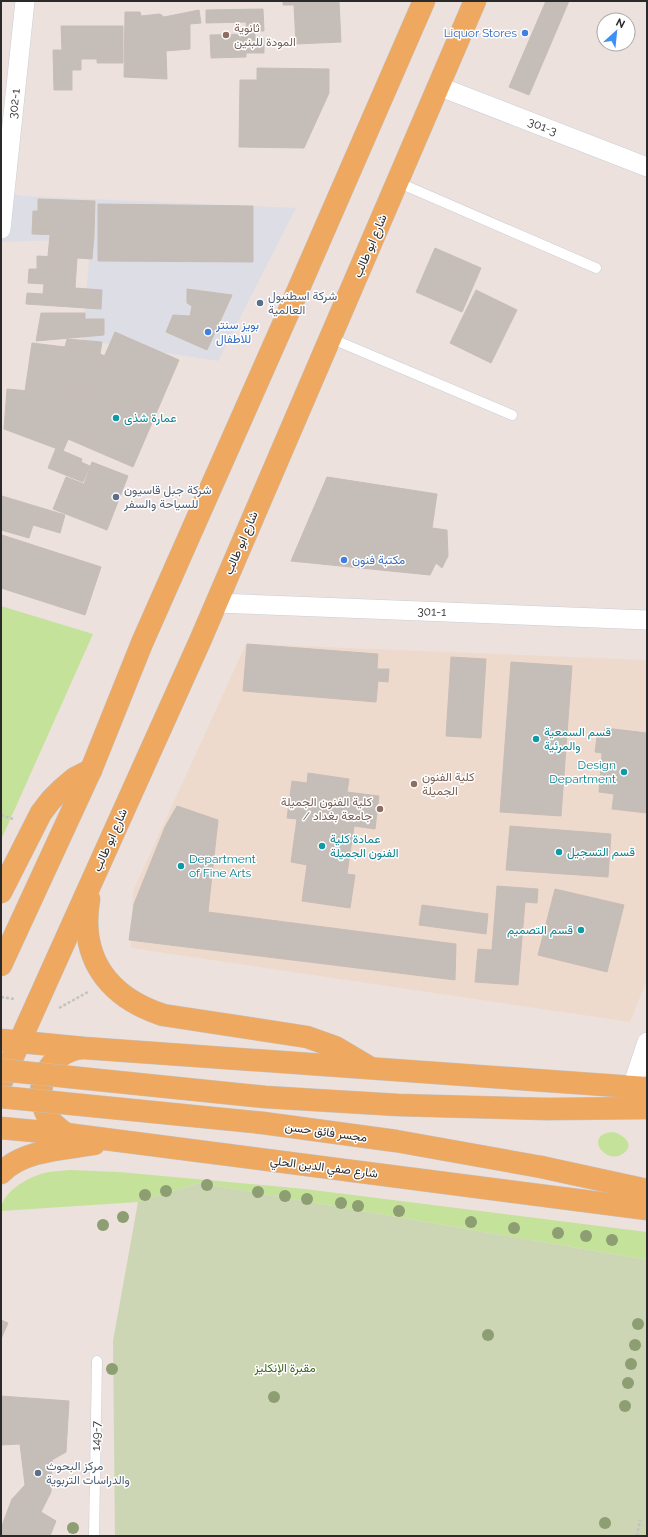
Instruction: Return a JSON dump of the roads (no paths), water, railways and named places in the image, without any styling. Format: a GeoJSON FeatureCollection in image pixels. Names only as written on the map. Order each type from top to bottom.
{"type":"FeatureCollection","features":[{"type":"Feature","properties":{"kind":"main road"},"geometry":{"type":"LineString","coordinates":[[1,965],[91,770],[142,644],[289,313],[424,1]]}},
{"type":"Feature","properties":{"kind":"main road","name":"شارع ابو طالب"},"geometry":{"type":"LineString","coordinates":[[1,1083],[10,1041],[92,880],[216,603],[475,1]]}},
{"type":"Feature","properties":{"kind":"main road"},"geometry":{"type":"LineString","coordinates":[[1,892],[41,813],[62,789],[75,778],[91,770]]}},
{"type":"Feature","properties":{"kind":"main road"},"geometry":{"type":"LineString","coordinates":[[92,880],[86,915],[87,935],[92,954],[101,971],[113,987],[128,999],[145,1009],[163,1015],[307,1037],[335,1047],[372,1068]]}},
{"type":"Feature","properties":{"kind":"main road"},"geometry":{"type":"LineString","coordinates":[[10,1041],[84,1048],[640,1087]]}},
{"type":"Feature","properties":{"kind":"main road"},"geometry":{"type":"LineString","coordinates":[[66,1134],[56,1127],[46,1113],[41,1096],[42,1084],[46,1072],[57,1059],[72,1050],[84,1048]]}},
{"type":"Feature","properties":{"kind":"main road"},"geometry":{"type":"LineString","coordinates":[[1,1070],[265,1097],[398,1105],[548,1109],[647,1108]]}},
{"type":"Feature","properties":{"kind":"main road","name":"مجسر فائق حسن"},"geometry":{"type":"LineString","coordinates":[[1,1097],[263,1123],[396,1141],[541,1167],[647,1190]]}},
{"type":"Feature","properties":{"kind":"main road","name":"شارع صفي الدين الحلي"},"geometry":{"type":"LineString","coordinates":[[1,1128],[66,1134],[647,1209]]}},
{"type":"Feature","properties":{"kind":"main road"},"geometry":{"type":"LineString","coordinates":[[1,1173],[7,1167],[22,1159],[42,1153],[119,1141]]}},
{"type":"Feature","properties":{"kind":"street","name":"302-1"},"geometry":{"type":"LineString","coordinates":[[1,229],[25,1]]}},
{"type":"Feature","properties":{"kind":"street","name":"301-3"},"geometry":{"type":"LineString","coordinates":[[438,86],[647,167]]}},
{"type":"Feature","properties":{"kind":"street","name":"301-1"},"geometry":{"type":"LineString","coordinates":[[216,603],[647,620]]}},
{"type":"Feature","properties":{"kind":"street"},"geometry":{"type":"LineString","coordinates":[[640,1087],[647,1042]]}},
{"type":"Feature","properties":{"kind":"lane"},"geometry":{"type":"LineString","coordinates":[[397,182],[596,268]]}},
{"type":"Feature","properties":{"kind":"lane"},"geometry":{"type":"LineString","coordinates":[[330,338],[512,415]]}},
{"type":"Feature","properties":{"kind":"lane","name":"149-7"},"geometry":{"type":"LineString","coordinates":[[94,1536],[97,1361]]}},
{"type":"Feature","properties":{"kind":"place","name":"Liquor Stores"},"geometry":{"type":"Point","coordinates":[525,33]}},
{"type":"Feature","properties":{"kind":"place","name":"ثانوية المودة للبنين"},"geometry":{"type":"Point","coordinates":[226,35]}},
{"type":"Feature","properties":{"kind":"place","name":"شركة اسطنبول العالمية"},"geometry":{"type":"Point","coordinates":[260,303]}},
{"type":"Feature","properties":{"kind":"place","name":"بويز سنتر للاطفال"},"geometry":{"type":"Point","coordinates":[208,332]}},
{"type":"Feature","properties":{"kind":"place","name":"عمارة شذى"},"geometry":{"type":"Point","coordinates":[116,418]}},
{"type":"Feature","properties":{"kind":"place","name":"شركة جبل قاسيون للسياحة والسفر"},"geometry":{"type":"Point","coordinates":[116,497]}},
{"type":"Feature","properties":{"kind":"place","name":"مكتبة فنون"},"geometry":{"type":"Point","coordinates":[344,560]}},
{"type":"Feature","properties":{"kind":"place","name":"قسم السمعية والمرئية"},"geometry":{"type":"Point","coordinates":[536,739]}},
{"type":"Feature","properties":{"kind":"place","name":"Design Department"},"geometry":{"type":"Point","coordinates":[624,772]}},
{"type":"Feature","properties":{"kind":"place","name":"كلية الفنون الجميلة"},"geometry":{"type":"Point","coordinates":[414,784]}},
{"type":"Feature","properties":{"kind":"place","name":"كلية الفنون الجميلة / جامعة بغداد"},"geometry":{"type":"Point","coordinates":[380,809]}},
{"type":"Feature","properties":{"kind":"place","name":"عمادة كلية الفنون الجميلة"},"geometry":{"type":"Point","coordinates":[322,846]}},
{"type":"Feature","properties":{"kind":"place","name":"قسم التسجيل"},"geometry":{"type":"Point","coordinates":[559,852]}},
{"type":"Feature","properties":{"kind":"place","name":"Department of Fine Arts"},"geometry":{"type":"Point","coordinates":[181,866]}},
{"type":"Feature","properties":{"kind":"place","name":"قسم التصميم"},"geometry":{"type":"Point","coordinates":[581,930]}},
{"type":"Feature","properties":{"kind":"place","name":"مركز البحوث والدراسات التربوية"},"geometry":{"type":"Point","coordinates":[38,1473]}},
{"type":"Feature","properties":{"kind":"park label","name":"مقبرة الإنكليز"},"geometry":{"type":"Point","coordinates":[285,1368]}}]}
